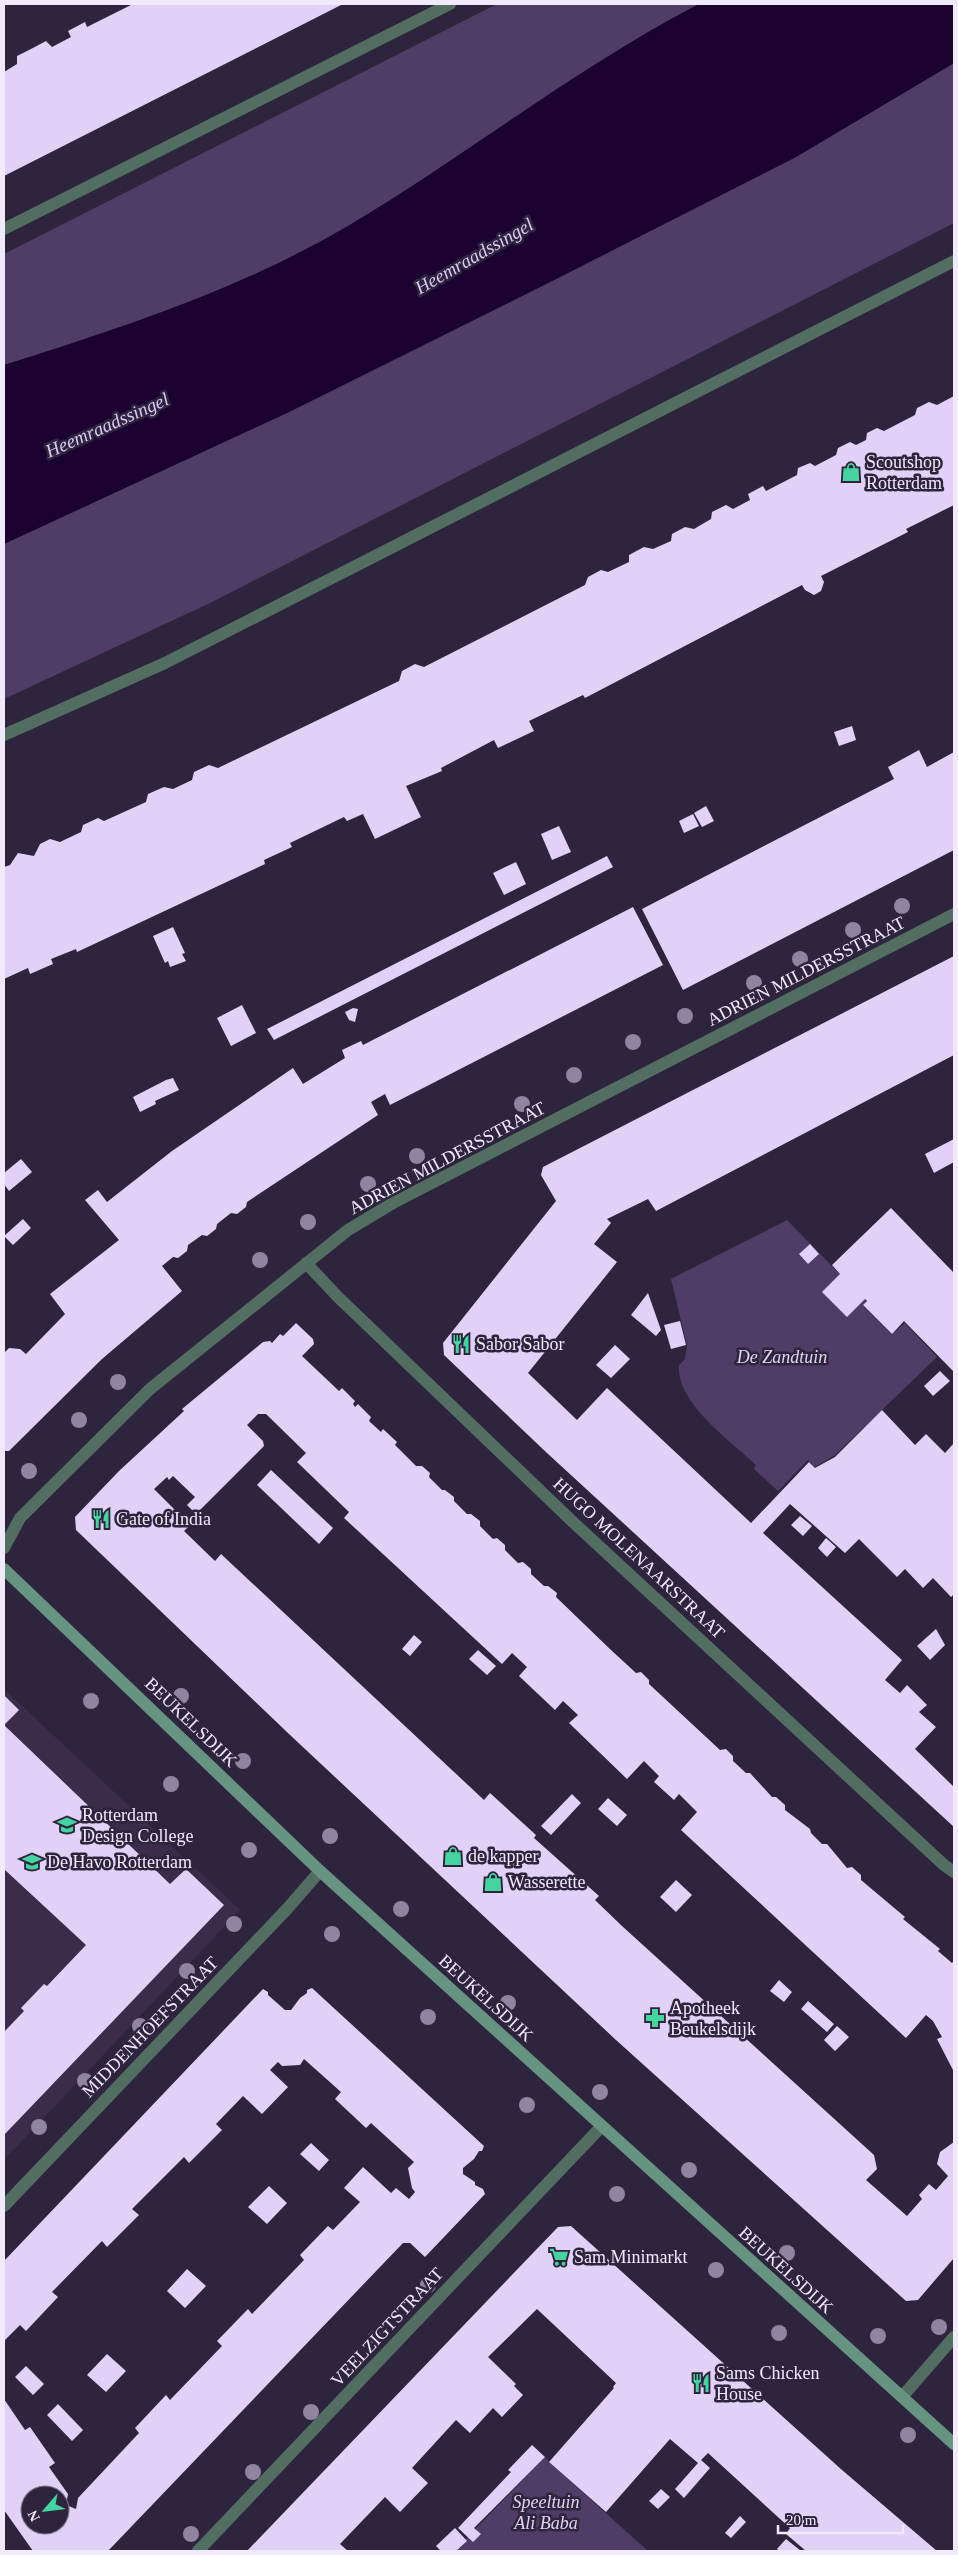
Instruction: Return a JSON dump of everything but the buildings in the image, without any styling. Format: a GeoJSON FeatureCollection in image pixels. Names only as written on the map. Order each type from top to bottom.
{"type":"FeatureCollection","features":[{"type":"Feature","properties":{"kind":"main road","name":"BEUKELSDIJK"},"geometry":{"type":"LineString","coordinates":[[4,1568],[320,1871],[954,2444]]}},
{"type":"Feature","properties":{"kind":"street"},"geometry":{"type":"LineString","coordinates":[[4,229],[450,4]]}},
{"type":"Feature","properties":{"kind":"street"},"geometry":{"type":"LineString","coordinates":[[4,735],[174,659],[954,260]]}},
{"type":"Feature","properties":{"kind":"street","name":"ADRIEN MILDERSSTRAAT"},"geometry":{"type":"LineString","coordinates":[[4,1548],[20,1518],[150,1389],[348,1230],[393,1203],[954,914]]}},
{"type":"Feature","properties":{"kind":"street","name":"HUGO MOLENAARSTRAAT"},"geometry":{"type":"LineString","coordinates":[[306,1263],[338,1297],[574,1523],[944,1865],[954,1872]]}},
{"type":"Feature","properties":{"kind":"street","name":"MIDDENHOEFSTRAAT"},"geometry":{"type":"LineString","coordinates":[[4,2206],[287,1909],[320,1871]]}},
{"type":"Feature","properties":{"kind":"street","name":"VEELZIGTSTRAAT"},"geometry":{"type":"LineString","coordinates":[[198,2551],[601,2126]]}},
{"type":"Feature","properties":{"kind":"street"},"geometry":{"type":"LineString","coordinates":[[902,2397],[954,2337]]}},
{"type":"Feature","properties":{"kind":"shaded area"},"geometry":{"type":"Polygon","coordinates":[[[4,1689],[240,1910],[4,2160],[4,1689]]]}},
{"type":"Feature","properties":{"kind":"green space"},"geometry":{"type":"Polygon","coordinates":[[[497,4],[699,4],[609,56],[392,199],[307,249],[223,288],[180,305],[92,337],[4,365],[4,254],[497,4]]]}},
{"type":"Feature","properties":{"kind":"green space"},"geometry":{"type":"Polygon","coordinates":[[[954,63],[954,223],[210,603],[4,699],[4,544],[287,413],[558,278],[796,157],[954,63]]]}},
{"type":"Feature","properties":{"kind":"green space","name":"De Zandtuin"},"geometry":{"type":"Polygon","coordinates":[[[787,1220],[866,1301],[863,1306],[891,1334],[905,1323],[937,1357],[835,1455],[815,1467],[808,1460],[778,1491],[754,1469],[756,1465],[707,1420],[686,1393],[680,1379],[679,1365],[685,1359],[687,1345],[671,1279],[787,1220]]]}},
{"type":"Feature","properties":{"kind":"green space","name":"Speeltuin Ali Baba"},"geometry":{"type":"Polygon","coordinates":[[[545,2457],[549,2462],[648,2551],[454,2551],[545,2457]]]}},
{"type":"Feature","properties":{"kind":"water","name":"Heemraadssingel"},"geometry":{"type":"Polygon","coordinates":[[[699,4],[954,4],[954,63],[796,157],[558,278],[287,413],[4,544],[4,365],[92,337],[180,305],[223,288],[307,249],[392,199],[609,56],[699,4]]]}},
{"type":"Feature","properties":{"kind":"place","name":"Scoutshop Rotterdam"},"geometry":{"type":"Point","coordinates":[851,472]}},
{"type":"Feature","properties":{"kind":"place","name":"Sabor Sabor"},"geometry":{"type":"Point","coordinates":[461,1344]}},
{"type":"Feature","properties":{"kind":"place","name":"Gate of India"},"geometry":{"type":"Point","coordinates":[101,1519]}},
{"type":"Feature","properties":{"kind":"place","name":"Rotterdam Design College"},"geometry":{"type":"Point","coordinates":[67,1825]}},
{"type":"Feature","properties":{"kind":"place","name":"de kapper"},"geometry":{"type":"Point","coordinates":[453,1856]}},
{"type":"Feature","properties":{"kind":"place","name":"De Havo Rotterdam"},"geometry":{"type":"Point","coordinates":[32,1862]}},
{"type":"Feature","properties":{"kind":"place","name":"Wasserette"},"geometry":{"type":"Point","coordinates":[493,1882]}},
{"type":"Feature","properties":{"kind":"place","name":"Apotheek Beukelsdijk"},"geometry":{"type":"Point","coordinates":[655,2018]}},
{"type":"Feature","properties":{"kind":"place","name":"Sam Minimarkt"},"geometry":{"type":"Point","coordinates":[559,2257]}},
{"type":"Feature","properties":{"kind":"place","name":"Sams Chicken House"},"geometry":{"type":"Point","coordinates":[701,2383]}}]}
